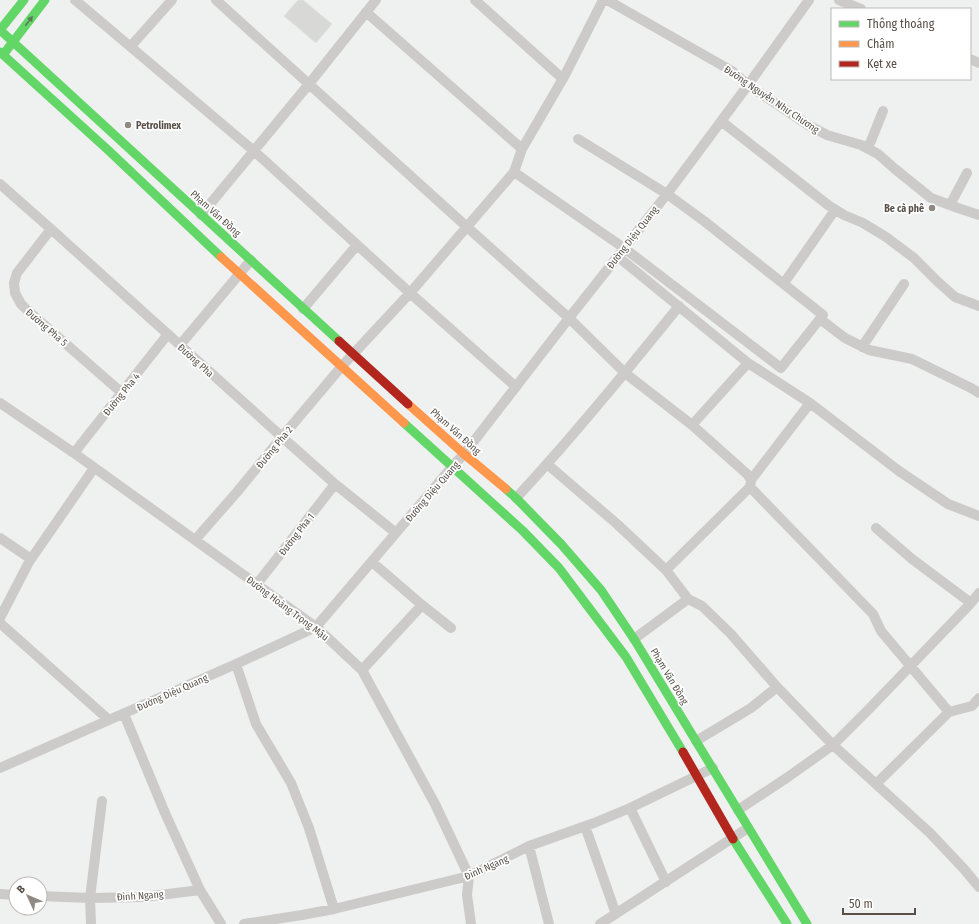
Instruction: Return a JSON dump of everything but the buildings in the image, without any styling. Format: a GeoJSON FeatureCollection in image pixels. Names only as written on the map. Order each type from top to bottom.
{"type":"FeatureCollection","features":[{"type":"Feature","properties":{"kind":"main road"},"geometry":{"type":"LineString","coordinates":[[0,30],[24,0]]}},
{"type":"Feature","properties":{"kind":"main road"},"geometry":{"type":"LineString","coordinates":[[45,0],[14,42],[1,54],[108,150],[240,273],[522,530],[560,568],[626,657],[697,776],[732,839],[787,924]]}},
{"type":"Feature","properties":{"kind":"main road","name":"Phạm Văn Đồng"},"geometry":{"type":"LineString","coordinates":[[0,30],[303,309],[464,454],[516,498],[561,544],[602,590],[634,639],[696,742],[714,768],[748,828],[807,924]]}},
{"type":"Feature","properties":{"kind":"street"},"geometry":{"type":"LineString","coordinates":[[76,0],[254,151],[410,293],[516,386]]}},
{"type":"Feature","properties":{"kind":"street"},"geometry":{"type":"LineString","coordinates":[[131,46],[172,0]]}},
{"type":"Feature","properties":{"kind":"street"},"geometry":{"type":"LineString","coordinates":[[216,0],[568,318],[625,373],[692,425],[748,474],[750,483],[873,614],[880,631],[949,712]]}},
{"type":"Feature","properties":{"kind":"street"},"geometry":{"type":"LineString","coordinates":[[202,215],[376,0]]}},
{"type":"Feature","properties":{"kind":"street"},"geometry":{"type":"LineString","coordinates":[[475,0],[563,79]]}},
{"type":"Feature","properties":{"kind":"street"},"geometry":{"type":"LineString","coordinates":[[578,139],[666,194],[704,221],[823,315],[781,368],[624,248],[514,172],[522,149],[563,79],[603,0]]}},
{"type":"Feature","properties":{"kind":"street","name":"Đường Nguyễn Như Chương"},"geometry":{"type":"LineString","coordinates":[[607,0],[732,71],[748,85],[808,125],[827,135],[861,145],[878,154],[931,198],[979,215]]}},
{"type":"Feature","properties":{"kind":"street","name":"Đường Diệu Quang"},"geometry":{"type":"LineString","coordinates":[[0,768],[124,714],[316,627],[464,454],[568,318],[666,194],[748,85],[809,0]]}},
{"type":"Feature","properties":{"kind":"street"},"geometry":{"type":"LineString","coordinates":[[839,0],[859,8]]}},
{"type":"Feature","properties":{"kind":"street"},"geometry":{"type":"LineString","coordinates":[[366,12],[522,149]]}},
{"type":"Feature","properties":{"kind":"street"},"geometry":{"type":"LineString","coordinates":[[867,148],[883,111]]}},
{"type":"Feature","properties":{"kind":"street"},"geometry":{"type":"LineString","coordinates":[[721,121],[835,210],[863,223],[886,237],[914,258],[955,297],[979,306]]}},
{"type":"Feature","properties":{"kind":"street","name":"Đường Pha 2"},"geometry":{"type":"LineString","coordinates":[[195,540],[342,366],[410,293],[514,172]]}},
{"type":"Feature","properties":{"kind":"street"},"geometry":{"type":"LineString","coordinates":[[950,205],[967,173]]}},
{"type":"Feature","properties":{"kind":"street","name":"Đường Pha"},"geometry":{"type":"LineString","coordinates":[[0,184],[51,228],[335,484],[396,533]]}},
{"type":"Feature","properties":{"kind":"street"},"geometry":{"type":"LineString","coordinates":[[784,283],[835,210]]}},
{"type":"Feature","properties":{"kind":"street","name":"Đường Pha 5"},"geometry":{"type":"LineString","coordinates":[[51,228],[17,273],[14,283],[15,293],[21,304],[26,309],[122,393]]}},
{"type":"Feature","properties":{"kind":"street"},"geometry":{"type":"LineString","coordinates":[[303,309],[357,245]]}},
{"type":"Feature","properties":{"kind":"street"},"geometry":{"type":"LineString","coordinates":[[617,256],[748,363],[810,403],[899,471],[948,504],[979,516]]}},
{"type":"Feature","properties":{"kind":"street"},"geometry":{"type":"LineString","coordinates":[[180,345],[251,260]]}},
{"type":"Feature","properties":{"kind":"street"},"geometry":{"type":"LineString","coordinates":[[862,347],[904,284]]}},
{"type":"Feature","properties":{"kind":"street"},"geometry":{"type":"LineString","coordinates":[[516,498],[625,373],[679,306]]}},
{"type":"Feature","properties":{"kind":"street"},"geometry":{"type":"LineString","coordinates":[[820,319],[845,338],[862,347],[869,350],[912,359],[979,393]]}},
{"type":"Feature","properties":{"kind":"street","name":"Đường Pha 4"},"geometry":{"type":"LineString","coordinates":[[74,453],[168,334]]}},
{"type":"Feature","properties":{"kind":"street"},"geometry":{"type":"LineString","coordinates":[[692,425],[748,363]]}},
{"type":"Feature","properties":{"kind":"street","name":"Đường Hoàng Trọng Mậu"},"geometry":{"type":"LineString","coordinates":[[0,403],[74,453],[316,627],[362,670],[435,804],[469,876]]}},
{"type":"Feature","properties":{"kind":"street"},"geometry":{"type":"LineString","coordinates":[[666,570],[750,483],[810,403]]}},
{"type":"Feature","properties":{"kind":"street"},"geometry":{"type":"LineString","coordinates":[[547,464],[617,524],[666,570],[688,599],[702,606],[731,634],[777,687],[833,745],[930,834],[964,869],[979,887]]}},
{"type":"Feature","properties":{"kind":"street"},"geometry":{"type":"LineString","coordinates":[[0,618],[31,559],[94,468]]}},
{"type":"Feature","properties":{"kind":"street","name":"Đường Pha 1"},"geometry":{"type":"LineString","coordinates":[[257,584],[335,484]]}},
{"type":"Feature","properties":{"kind":"street"},"geometry":{"type":"LineString","coordinates":[[876,528],[912,559],[971,603]]}},
{"type":"Feature","properties":{"kind":"street"},"geometry":{"type":"LineString","coordinates":[[0,538],[31,559]]}},
{"type":"Feature","properties":{"kind":"street"},"geometry":{"type":"LineString","coordinates":[[372,562],[451,628]]}},
{"type":"Feature","properties":{"kind":"street"},"geometry":{"type":"LineString","coordinates":[[738,810],[833,745],[979,593]]}},
{"type":"Feature","properties":{"kind":"street"},"geometry":{"type":"LineString","coordinates":[[634,639],[688,599]]}},
{"type":"Feature","properties":{"kind":"street"},"geometry":{"type":"LineString","coordinates":[[362,670],[422,605]]}},
{"type":"Feature","properties":{"kind":"street"},"geometry":{"type":"LineString","coordinates":[[0,623],[109,720]]}},
{"type":"Feature","properties":{"kind":"street"},"geometry":{"type":"LineString","coordinates":[[236,664],[256,724],[291,783],[309,828],[334,909]]}},
{"type":"Feature","properties":{"kind":"street"},"geometry":{"type":"LineString","coordinates":[[696,742],[751,708],[777,687]]}},
{"type":"Feature","properties":{"kind":"street"},"geometry":{"type":"LineString","coordinates":[[876,784],[949,712],[976,710],[979,698]]}},
{"type":"Feature","properties":{"kind":"street"},"geometry":{"type":"LineString","coordinates":[[124,714],[165,813],[200,890],[221,924]]}},
{"type":"Feature","properties":{"kind":"street","name":"Đình Ngang"},"geometry":{"type":"LineString","coordinates":[[244,924],[304,920],[334,909],[469,876],[529,846],[630,808],[714,768]]}},
{"type":"Feature","properties":{"kind":"street"},"geometry":{"type":"LineString","coordinates":[[91,924],[90,898],[102,801]]}},
{"type":"Feature","properties":{"kind":"street"},"geometry":{"type":"LineString","coordinates":[[630,808],[666,882]]}},
{"type":"Feature","properties":{"kind":"street"},"geometry":{"type":"LineString","coordinates":[[585,826],[616,914]]}},
{"type":"Feature","properties":{"kind":"street"},"geometry":{"type":"LineString","coordinates":[[600,924],[748,828]]}},
{"type":"Feature","properties":{"kind":"street"},"geometry":{"type":"LineString","coordinates":[[529,846],[549,924]]}},
{"type":"Feature","properties":{"kind":"street"},"geometry":{"type":"LineString","coordinates":[[469,876],[467,895],[471,924]]}},
{"type":"Feature","properties":{"kind":"street","name":"Đình Ngang"},"geometry":{"type":"LineString","coordinates":[[48,896],[90,898],[144,897],[200,890]]}},
{"type":"Feature","properties":{"kind":"traffic: fast"},"geometry":{"type":"LineString","coordinates":[[0,30],[24,0]]}},
{"type":"Feature","properties":{"kind":"traffic: fast"},"geometry":{"type":"LineString","coordinates":[[6,51],[45,0]]}},
{"type":"Feature","properties":{"kind":"traffic: fast"},"geometry":{"type":"LineString","coordinates":[[0,30],[339,341]]}},
{"type":"Feature","properties":{"kind":"traffic: fast"},"geometry":{"type":"LineString","coordinates":[[0,52],[108,150],[221,257]]}},
{"type":"Feature","properties":{"kind":"traffic: fast"},"geometry":{"type":"LineString","coordinates":[[404,423],[522,530],[559,568],[626,657],[683,752]]}},
{"type":"Feature","properties":{"kind":"traffic: fast"},"geometry":{"type":"LineString","coordinates":[[506,489],[561,544],[601,590],[634,639],[807,924]]}},
{"type":"Feature","properties":{"kind":"traffic: fast"},"geometry":{"type":"LineString","coordinates":[[733,839],[787,924]]}},
{"type":"Feature","properties":{"kind":"traffic: slow"},"geometry":{"type":"LineString","coordinates":[[221,257],[404,423]]}},
{"type":"Feature","properties":{"kind":"traffic: slow"},"geometry":{"type":"LineString","coordinates":[[408,404],[506,489]]}},
{"type":"Feature","properties":{"kind":"traffic: jam"},"geometry":{"type":"LineString","coordinates":[[339,341],[408,404]]}},
{"type":"Feature","properties":{"kind":"traffic: jam"},"geometry":{"type":"LineString","coordinates":[[683,752],[733,839]]}},
{"type":"Feature","properties":{"kind":"place","name":"Petrolimex"},"geometry":{"type":"Point","coordinates":[128,125]}},
{"type":"Feature","properties":{"kind":"place","name":"Be cà phê"},"geometry":{"type":"Point","coordinates":[932,208]}}]}
